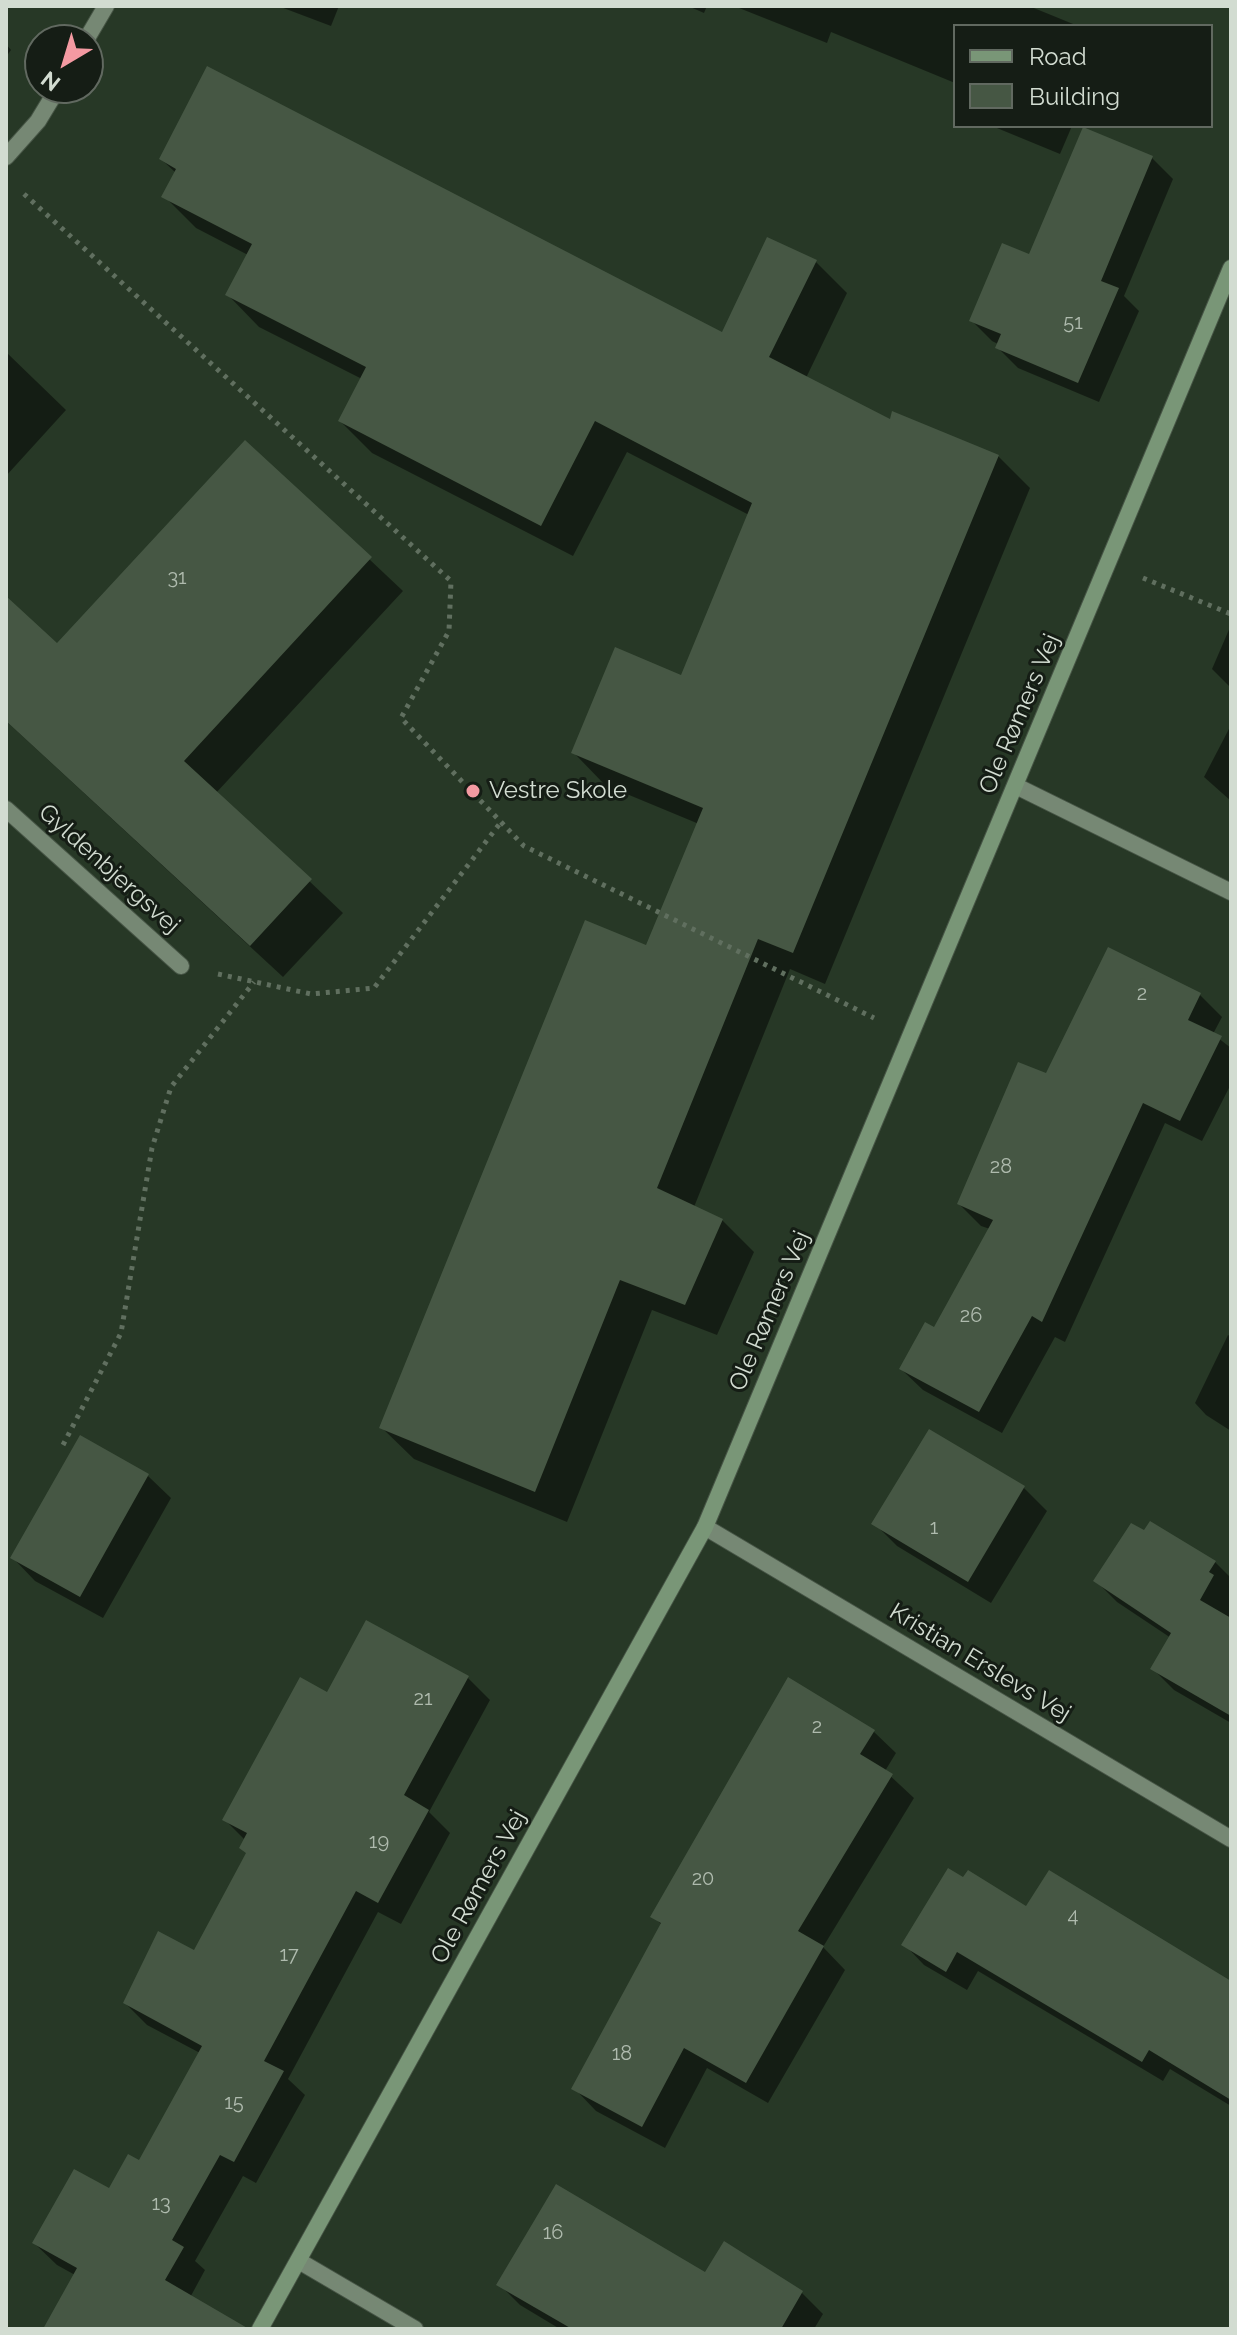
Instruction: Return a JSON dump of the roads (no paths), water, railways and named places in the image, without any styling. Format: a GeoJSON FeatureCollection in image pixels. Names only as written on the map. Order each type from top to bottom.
{"type":"FeatureCollection","features":[{"type":"Feature","properties":{"kind":"street"},"geometry":{"type":"LineString","coordinates":[[95,24],[106,6]]}},
{"type":"Feature","properties":{"kind":"street"},"geometry":{"type":"LineString","coordinates":[[6,157],[38,121],[48,104]]}},
{"type":"Feature","properties":{"kind":"street","name":"Ole Rømers Vej"},"geometry":{"type":"LineString","coordinates":[[260,2329],[705,1527],[1231,268]]}},
{"type":"Feature","properties":{"kind":"street"},"geometry":{"type":"LineString","coordinates":[[1016,786],[1231,892]]}},
{"type":"Feature","properties":{"kind":"street","name":"Gyldenbjergsvej"},"geometry":{"type":"LineString","coordinates":[[6,809],[181,966]]}},
{"type":"Feature","properties":{"kind":"street","name":"Kristian Erslevs Vej"},"geometry":{"type":"LineString","coordinates":[[705,1527],[1231,1839]]}},
{"type":"Feature","properties":{"kind":"street"},"geometry":{"type":"LineString","coordinates":[[299,2261],[415,2329]]}},
{"type":"Feature","properties":{"kind":"place","name":"Vestre Skole"},"geometry":{"type":"Point","coordinates":[473,791]}}]}
